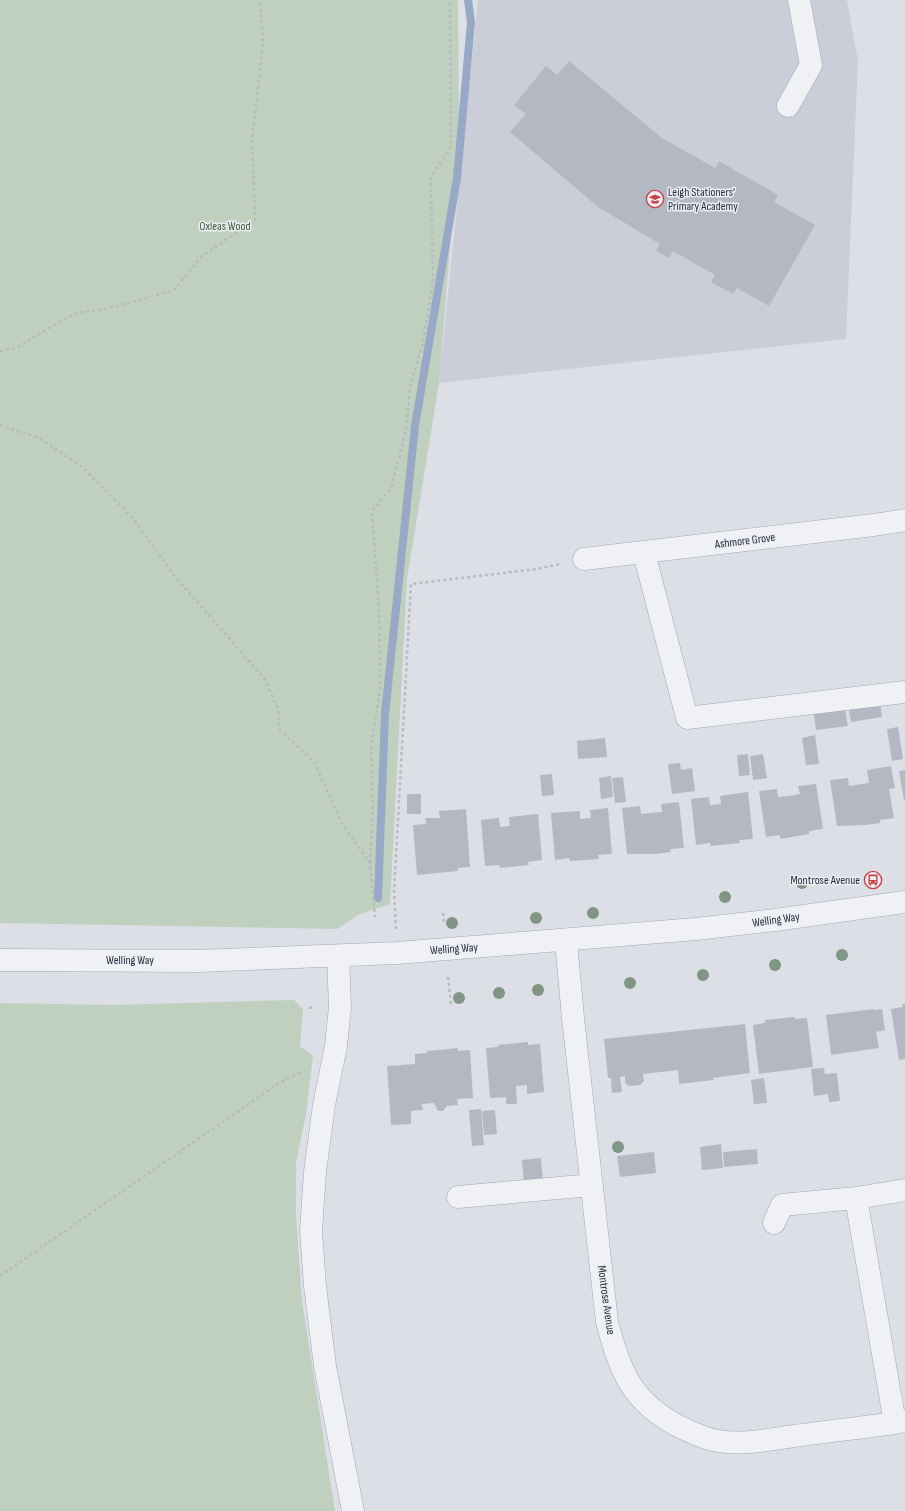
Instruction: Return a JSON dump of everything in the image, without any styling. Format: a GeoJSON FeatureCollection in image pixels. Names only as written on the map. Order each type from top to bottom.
{"type":"FeatureCollection","features":[{"type":"Feature","properties":{"kind":"street"},"geometry":{"type":"LineString","coordinates":[[788,106],[811,65],[799,0]]}},
{"type":"Feature","properties":{"kind":"street","name":"Ashmore Grove"},"geometry":{"type":"LineString","coordinates":[[584,559],[874,526],[905,520]]}},
{"type":"Feature","properties":{"kind":"street"},"geometry":{"type":"LineString","coordinates":[[644,553],[687,718],[905,692]]}},
{"type":"Feature","properties":{"kind":"street","name":"Welling Way"},"geometry":{"type":"LineString","coordinates":[[0,960],[198,960],[397,953],[566,941],[737,925],[905,902]]}},
{"type":"Feature","properties":{"kind":"street","name":"Montrose Avenue"},"geometry":{"type":"LineString","coordinates":[[566,941],[572,1010],[607,1322],[616,1358],[630,1386],[647,1405],[664,1418],[701,1437],[719,1441],[750,1441],[900,1422]]}},
{"type":"Feature","properties":{"kind":"street"},"geometry":{"type":"LineString","coordinates":[[338,956],[340,1007],[336,1046],[324,1105],[315,1172],[311,1231],[315,1286],[325,1366],[353,1511]]}},
{"type":"Feature","properties":{"kind":"street"},"geometry":{"type":"LineString","coordinates":[[458,1197],[592,1185]]}},
{"type":"Feature","properties":{"kind":"street"},"geometry":{"type":"LineString","coordinates":[[774,1223],[782,1205],[856,1198],[905,1190]]}},
{"type":"Feature","properties":{"kind":"street"},"geometry":{"type":"LineString","coordinates":[[856,1198],[900,1422]]}},
{"type":"Feature","properties":{"kind":"path"},"geometry":{"type":"LineString","coordinates":[[0,351],[16,348],[73,314],[110,308],[174,290],[202,256],[255,220],[252,140],[263,42],[260,0]]}},
{"type":"Feature","properties":{"kind":"path"},"geometry":{"type":"LineString","coordinates":[[375,917],[370,863],[373,807],[371,746],[380,690],[379,608],[372,511],[391,488],[406,431],[410,387],[422,346],[433,282],[430,177],[450,147],[450,0]]}},
{"type":"Feature","properties":{"kind":"path"},"geometry":{"type":"LineString","coordinates":[[0,425],[39,438],[82,467],[131,516],[177,578],[264,678],[278,708],[280,730],[315,763],[342,824],[370,863]]}},
{"type":"Feature","properties":{"kind":"path"},"geometry":{"type":"LineString","coordinates":[[397,953],[394,892],[411,584],[537,569],[584,559]]}},
{"type":"Feature","properties":{"kind":"path"},"geometry":{"type":"LineString","coordinates":[[442,914],[444,928]]}},
{"type":"Feature","properties":{"kind":"path"},"geometry":{"type":"LineString","coordinates":[[448,976],[450,1004]]}},
{"type":"Feature","properties":{"kind":"path"},"geometry":{"type":"LineString","coordinates":[[0,1276],[279,1083],[301,1072]]}},
{"type":"Feature","properties":{"kind":"shaded area","name":"Leigh Stationers' Primary Academy"},"geometry":{"type":"Polygon","coordinates":[[[478,0],[847,0],[858,60],[846,339],[439,383],[478,0]]]}},
{"type":"Feature","properties":{"kind":"green space","name":"Oxleas Wood"},"geometry":{"type":"Polygon","coordinates":[[[0,0],[458,0],[459,135],[439,383],[407,579],[390,904],[358,915],[337,929],[0,923],[0,0]]]}},
{"type":"Feature","properties":{"kind":"green space"},"geometry":{"type":"Polygon","coordinates":[[[294,1000],[303,1009],[300,1046],[313,1056],[306,1114],[296,1163],[296,1216],[302,1301],[335,1511],[0,1511],[0,1003],[113,1005],[294,1000]]]}},
{"type":"Feature","properties":{"kind":"building"},"geometry":{"type":"Polygon","coordinates":[[[569,61],[662,138],[715,168],[719,161],[778,195],[774,202],[815,225],[769,306],[737,288],[733,294],[711,282],[715,275],[673,251],[669,258],[656,251],[660,244],[598,207],[510,132],[526,114],[514,105],[546,66],[557,75],[569,61]]]}},
{"type":"Feature","properties":{"kind":"building"},"geometry":{"type":"Polygon","coordinates":[[[880,701],[882,717],[851,722],[848,706],[880,701]]]}},
{"type":"Feature","properties":{"kind":"building"},"geometry":{"type":"Polygon","coordinates":[[[845,709],[848,726],[816,730],[814,714],[845,709]]]}},
{"type":"Feature","properties":{"kind":"building"},"geometry":{"type":"Polygon","coordinates":[[[898,727],[903,759],[892,761],[887,729],[898,727]]]}},
{"type":"Feature","properties":{"kind":"building"},"geometry":{"type":"Polygon","coordinates":[[[815,735],[819,764],[806,765],[802,738],[815,735]]]}},
{"type":"Feature","properties":{"kind":"building"},"geometry":{"type":"Polygon","coordinates":[[[605,738],[607,757],[578,759],[577,741],[605,738]]]}},
{"type":"Feature","properties":{"kind":"building"},"geometry":{"type":"Polygon","coordinates":[[[748,754],[750,775],[739,776],[737,755],[748,754]]]}},
{"type":"Feature","properties":{"kind":"building"},"geometry":{"type":"Polygon","coordinates":[[[763,754],[767,778],[753,780],[750,756],[763,754]]]}},
{"type":"Feature","properties":{"kind":"building"},"geometry":{"type":"Polygon","coordinates":[[[680,763],[681,770],[692,768],[695,791],[672,794],[668,764],[680,763]]]}},
{"type":"Feature","properties":{"kind":"building"},"geometry":{"type":"Polygon","coordinates":[[[891,766],[895,788],[889,789],[894,818],[880,820],[880,823],[866,825],[837,826],[830,780],[848,778],[849,786],[869,783],[867,770],[891,766]]]}},
{"type":"Feature","properties":{"kind":"building"},"geometry":{"type":"Polygon","coordinates":[[[905,770],[905,800],[904,800],[899,771],[905,770]]]}},
{"type":"Feature","properties":{"kind":"building"},"geometry":{"type":"Polygon","coordinates":[[[552,774],[554,795],[542,796],[540,775],[552,774]]]}},
{"type":"Feature","properties":{"kind":"building"},"geometry":{"type":"Polygon","coordinates":[[[611,776],[613,797],[601,799],[599,778],[611,776]]]}},
{"type":"Feature","properties":{"kind":"building"},"geometry":{"type":"Polygon","coordinates":[[[623,777],[626,802],[615,803],[612,778],[623,777]]]}},
{"type":"Feature","properties":{"kind":"building"},"geometry":{"type":"Polygon","coordinates":[[[816,784],[823,829],[809,831],[809,834],[780,839],[780,835],[766,837],[759,791],[777,789],[778,797],[789,796],[800,794],[798,786],[816,784]]]}},
{"type":"Feature","properties":{"kind":"building"},"geometry":{"type":"Polygon","coordinates":[[[748,792],[753,839],[739,840],[740,843],[711,846],[710,843],[696,845],[691,799],[709,797],[710,805],[721,804],[720,796],[748,792]]]}},
{"type":"Feature","properties":{"kind":"building"},"geometry":{"type":"Polygon","coordinates":[[[407,794],[421,794],[421,814],[407,814],[407,794]]]}},
{"type":"Feature","properties":{"kind":"building"},"geometry":{"type":"Polygon","coordinates":[[[679,802],[684,848],[670,849],[671,852],[656,854],[627,854],[622,808],[640,806],[641,814],[662,812],[661,804],[679,802]]]}},
{"type":"Feature","properties":{"kind":"building"},"geometry":{"type":"Polygon","coordinates":[[[608,808],[612,854],[598,855],[599,859],[570,861],[569,858],[555,860],[551,813],[580,811],[580,819],[591,818],[590,810],[608,808]]]}},
{"type":"Feature","properties":{"kind":"building"},"geometry":{"type":"Polygon","coordinates":[[[466,809],[470,867],[458,868],[458,871],[417,875],[413,825],[426,824],[425,818],[440,818],[439,811],[466,809]]]}},
{"type":"Feature","properties":{"kind":"building"},"geometry":{"type":"Polygon","coordinates":[[[538,814],[542,860],[528,862],[529,865],[500,868],[499,865],[485,866],[481,820],[499,818],[500,827],[510,826],[509,817],[538,814]]]}},
{"type":"Feature","properties":{"kind":"building"},"geometry":{"type":"Polygon","coordinates":[[[902,1004],[905,1004],[905,1059],[899,1060],[891,1009],[903,1007],[902,1004]]]}},
{"type":"Feature","properties":{"kind":"building"},"geometry":{"type":"Polygon","coordinates":[[[882,1009],[885,1030],[876,1032],[879,1048],[831,1055],[826,1015],[882,1009]]]}},
{"type":"Feature","properties":{"kind":"building"},"geometry":{"type":"Polygon","coordinates":[[[794,1017],[795,1019],[807,1018],[813,1067],[759,1074],[753,1025],[765,1023],[765,1020],[794,1017]]]}},
{"type":"Feature","properties":{"kind":"building"},"geometry":{"type":"Polygon","coordinates":[[[745,1024],[750,1073],[713,1078],[714,1080],[679,1084],[678,1070],[643,1074],[644,1081],[640,1085],[629,1086],[625,1083],[625,1076],[620,1077],[622,1092],[612,1093],[611,1078],[608,1078],[604,1039],[745,1024]]]}},
{"type":"Feature","properties":{"kind":"building"},"geometry":{"type":"Polygon","coordinates":[[[528,1042],[528,1045],[540,1044],[544,1092],[527,1094],[527,1085],[516,1086],[517,1104],[506,1104],[506,1097],[490,1098],[486,1048],[498,1047],[498,1045],[528,1042]]]}},
{"type":"Feature","properties":{"kind":"building"},"geometry":{"type":"Polygon","coordinates":[[[458,1048],[458,1051],[470,1050],[473,1098],[457,1099],[458,1105],[447,1106],[443,1111],[438,1111],[434,1103],[422,1104],[423,1110],[411,1111],[411,1124],[391,1125],[387,1066],[415,1064],[415,1054],[427,1053],[427,1051],[458,1048]]]}},
{"type":"Feature","properties":{"kind":"building"},"geometry":{"type":"Polygon","coordinates":[[[824,1068],[825,1074],[837,1073],[840,1101],[829,1102],[828,1094],[814,1096],[811,1069],[824,1068]]]}},
{"type":"Feature","properties":{"kind":"building"},"geometry":{"type":"Polygon","coordinates":[[[764,1078],[767,1103],[754,1104],[751,1080],[764,1078]]]}},
{"type":"Feature","properties":{"kind":"building"},"geometry":{"type":"Polygon","coordinates":[[[481,1109],[484,1145],[472,1146],[469,1110],[481,1109]]]}},
{"type":"Feature","properties":{"kind":"building"},"geometry":{"type":"Polygon","coordinates":[[[495,1110],[497,1134],[484,1135],[482,1111],[495,1110]]]}},
{"type":"Feature","properties":{"kind":"building"},"geometry":{"type":"Polygon","coordinates":[[[721,1144],[723,1168],[702,1170],[700,1147],[721,1144]]]}},
{"type":"Feature","properties":{"kind":"building"},"geometry":{"type":"Polygon","coordinates":[[[757,1149],[758,1164],[724,1167],[723,1152],[757,1149]]]}},
{"type":"Feature","properties":{"kind":"building"},"geometry":{"type":"Polygon","coordinates":[[[654,1152],[656,1173],[620,1177],[617,1156],[654,1152]]]}},
{"type":"Feature","properties":{"kind":"building"},"geometry":{"type":"Polygon","coordinates":[[[541,1158],[543,1181],[524,1183],[522,1160],[541,1158]]]}},
{"type":"Feature","properties":{"kind":"waterway"},"geometry":{"type":"LineString","coordinates":[[378,898],[385,714],[415,426],[457,178],[471,22],[468,0]]}},
{"type":"Feature","properties":{"kind":"place","name":"Leigh Stationers' Primary Academy"},"geometry":{"type":"Point","coordinates":[655,199]}},
{"type":"Feature","properties":{"kind":"place","name":"Montrose Avenue"},"geometry":{"type":"Point","coordinates":[873,880]}}]}
